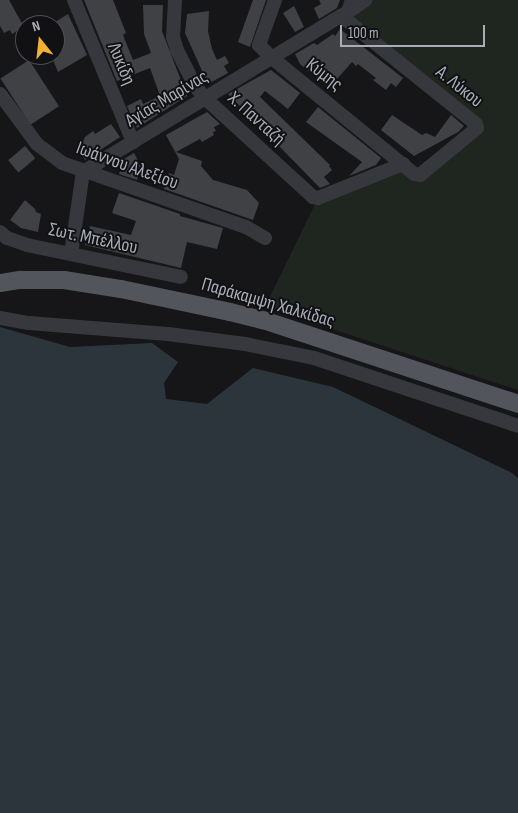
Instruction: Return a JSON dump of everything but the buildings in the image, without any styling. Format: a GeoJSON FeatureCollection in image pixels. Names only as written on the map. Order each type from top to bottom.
{"type":"FeatureCollection","features":[{"type":"Feature","properties":{"kind":"main road","name":"Παράκαμψη Χαλκίδας"},"geometry":{"type":"LineString","coordinates":[[0,283],[27,280],[64,280],[121,289],[230,312],[263,320],[518,404]]}},
{"type":"Feature","properties":{"kind":"street","name":"Λυκίδη"},"geometry":{"type":"LineString","coordinates":[[74,0],[133,142]]}},
{"type":"Feature","properties":{"kind":"street","name":"Χ. Πανταζή"},"geometry":{"type":"LineString","coordinates":[[175,0],[173,37],[177,50],[195,86],[205,98],[313,196],[318,198],[403,164]]}},
{"type":"Feature","properties":{"kind":"street","name":"Κύμης"},"geometry":{"type":"LineString","coordinates":[[276,0],[259,45],[272,58],[414,174],[420,175],[477,128],[476,124]]}},
{"type":"Feature","properties":{"kind":"street","name":"Αγίας Μαρίνας"},"geometry":{"type":"LineString","coordinates":[[83,172],[272,58],[347,9],[365,0]]}},
{"type":"Feature","properties":{"kind":"street","name":"Α. Λύκου"},"geometry":{"type":"LineString","coordinates":[[347,9],[476,124]]}},
{"type":"Feature","properties":{"kind":"street","name":"Ιωάννου Αλεξίου"},"geometry":{"type":"LineString","coordinates":[[0,94],[38,144],[62,164],[246,227],[265,238]]}},
{"type":"Feature","properties":{"kind":"street"},"geometry":{"type":"LineString","coordinates":[[71,254],[83,172]]}},
{"type":"Feature","properties":{"kind":"street","name":"Σωτ. Μπέλλου"},"geometry":{"type":"LineString","coordinates":[[0,232],[7,238],[27,245],[181,277]]}},
{"type":"Feature","properties":{"kind":"street"},"geometry":{"type":"LineString","coordinates":[[0,318],[28,323],[168,334],[245,344],[314,358],[518,426]]}},
{"type":"Feature","properties":{"kind":"shaded area"},"geometry":{"type":"Polygon","coordinates":[[[365,0],[518,0],[518,390],[265,307],[318,198],[403,164],[414,174],[477,128],[341,16],[365,0]]]}},
{"type":"Feature","properties":{"kind":"shaded area"},"geometry":{"type":"Polygon","coordinates":[[[0,327],[70,347],[152,343],[178,362],[164,383],[166,399],[207,404],[253,368],[333,387],[512,473],[518,478],[518,813],[0,813],[0,327]]]}}]}
